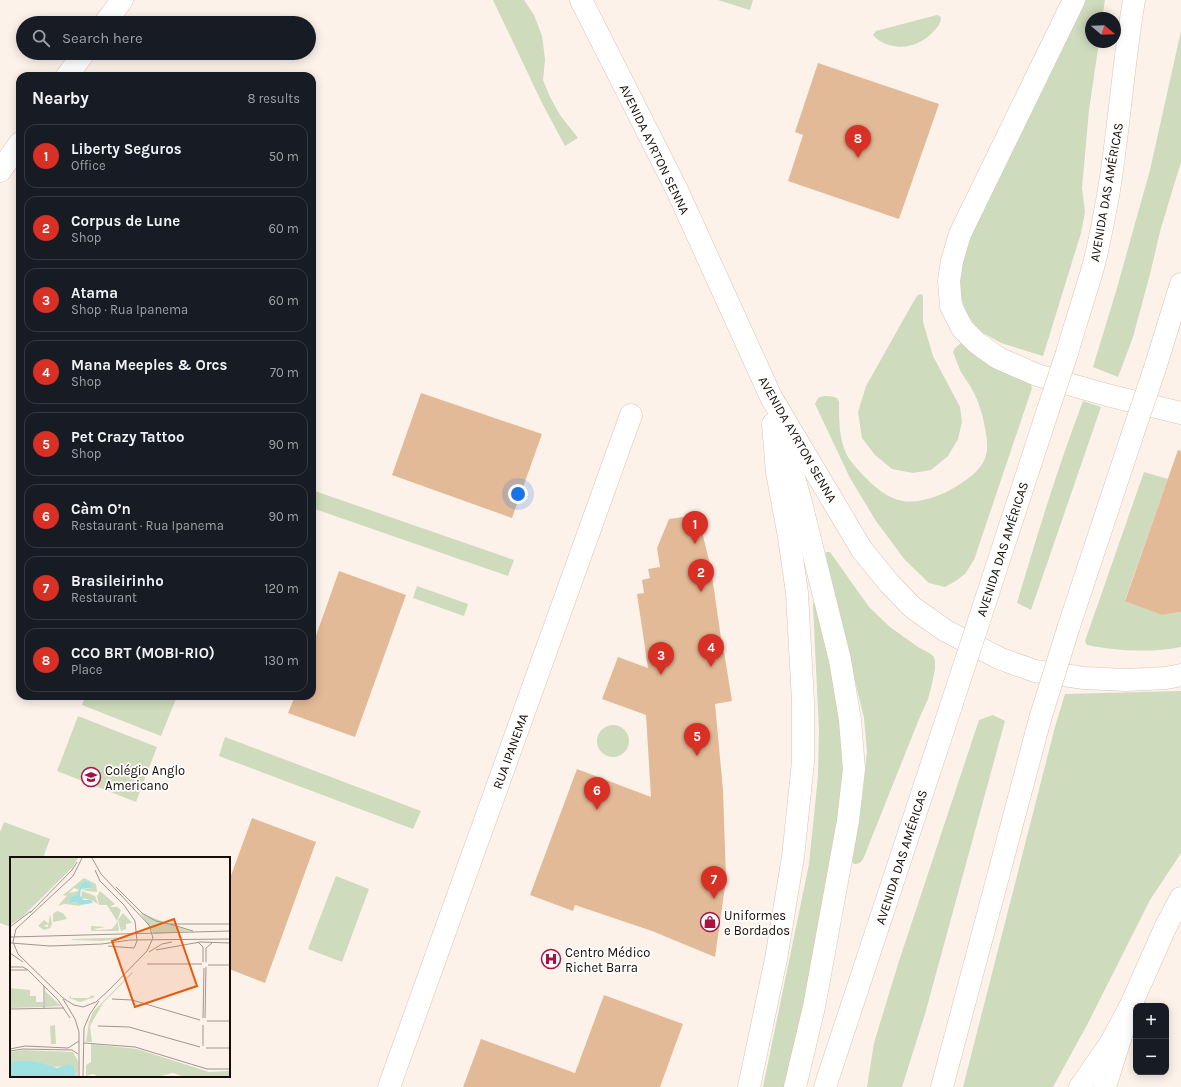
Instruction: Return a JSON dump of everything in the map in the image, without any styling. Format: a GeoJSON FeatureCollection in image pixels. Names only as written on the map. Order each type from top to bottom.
{"type":"FeatureCollection","features":[{"type":"Feature","properties":{"kind":"main road"},"geometry":{"type":"LineString","coordinates":[[110,16],[122,0]]}},
{"type":"Feature","properties":{"kind":"main road","name":"AVENIDA AYRTON SENNA"},"geometry":{"type":"LineString","coordinates":[[581,0],[677,190],[771,397],[862,550],[889,584],[912,607],[946,631],[1001,659],[1036,671],[1084,678],[1126,680],[1166,678],[1181,675]]}},
{"type":"Feature","properties":{"kind":"main road"},"geometry":{"type":"LineString","coordinates":[[1074,0],[960,234],[952,261],[949,281],[951,306],[962,328],[977,343],[998,358],[1037,375],[1107,395],[1181,413]]}},
{"type":"Feature","properties":{"kind":"main road","name":"AVENIDA DAS AMÉRICAS"},"geometry":{"type":"LineString","coordinates":[[825,1087],[1067,352],[1092,270],[1100,238],[1113,158],[1127,43],[1134,0]]}},
{"type":"Feature","properties":{"kind":"main road"},"geometry":{"type":"LineString","coordinates":[[70,72],[79,60]]}},
{"type":"Feature","properties":{"kind":"main road"},"geometry":{"type":"LineString","coordinates":[[0,171],[16,149]]}},
{"type":"Feature","properties":{"kind":"main road"},"geometry":{"type":"LineString","coordinates":[[942,1087],[1040,719],[1181,284]]}},
{"type":"Feature","properties":{"kind":"main road"},"geometry":{"type":"LineString","coordinates":[[749,1087],[776,960],[793,857],[803,762],[803,701],[797,592],[777,472],[771,397]]}},
{"type":"Feature","properties":{"kind":"main road"},"geometry":{"type":"LineString","coordinates":[[771,397],[799,495],[840,660],[850,720],[854,769],[848,821],[814,1007],[795,1087]]}},
{"type":"Feature","properties":{"kind":"main road","name":"RUA IPANEMA"},"geometry":{"type":"LineString","coordinates":[[389,1087],[631,414]]}},
{"type":"Feature","properties":{"kind":"main road"},"geometry":{"type":"LineString","coordinates":[[1080,1087],[1110,1044],[1130,1007],[1166,926],[1181,898]]}},
{"type":"Feature","properties":{"kind":"main road"},"geometry":{"type":"LineString","coordinates":[[1105,1087],[1130,1007]]}},
{"type":"Feature","properties":{"kind":"green space"},"geometry":{"type":"Polygon","coordinates":[[[493,0],[524,0],[534,15],[542,36],[545,59],[543,80],[560,115],[578,138],[565,146],[542,103],[493,0]]]}},
{"type":"Feature","properties":{"kind":"green space"},"geometry":{"type":"Polygon","coordinates":[[[718,0],[753,0],[750,10],[718,0]]]}},
{"type":"Feature","properties":{"kind":"green space"},"geometry":{"type":"Polygon","coordinates":[[[1086,0],[1105,0],[1103,12],[1085,12],[1085,48],[1098,48],[1089,110],[1082,188],[1085,212],[1081,233],[1043,356],[1001,343],[980,331],[968,316],[961,298],[959,282],[966,247],[1086,0]]]}},
{"type":"Feature","properties":{"kind":"green space"},"geometry":{"type":"Polygon","coordinates":[[[937,15],[941,17],[941,20],[935,30],[922,41],[910,46],[892,46],[880,41],[873,35],[876,31],[937,15]]]}},
{"type":"Feature","properties":{"kind":"green space"},"geometry":{"type":"Polygon","coordinates":[[[1181,31],[1181,162],[1161,228],[1133,337],[1118,377],[1093,367],[1150,170],[1181,31]]]}},
{"type":"Feature","properties":{"kind":"green space"},"geometry":{"type":"Polygon","coordinates":[[[922,294],[923,322],[933,356],[960,407],[962,422],[958,439],[948,456],[931,470],[913,473],[892,469],[875,455],[862,438],[858,412],[866,386],[915,299],[918,295],[922,294]]]}},
{"type":"Feature","properties":{"kind":"green space"},"geometry":{"type":"Polygon","coordinates":[[[961,343],[974,348],[1030,382],[1032,388],[974,560],[965,574],[945,587],[929,583],[905,560],[876,521],[850,478],[815,404],[820,397],[828,396],[837,398],[839,402],[841,437],[845,452],[861,473],[885,494],[910,502],[925,500],[940,495],[960,484],[976,472],[984,460],[987,450],[985,429],[980,408],[973,390],[961,372],[953,352],[961,343]]]}},
{"type":"Feature","properties":{"kind":"green space"},"geometry":{"type":"Polygon","coordinates":[[[1083,401],[1101,407],[1031,610],[1017,603],[1048,501],[1083,401]]]}},
{"type":"Feature","properties":{"kind":"green space"},"geometry":{"type":"Polygon","coordinates":[[[1144,472],[1168,479],[1125,600],[1162,615],[1181,612],[1181,647],[1146,651],[1109,649],[1087,645],[1085,641],[1144,472]]]}},
{"type":"Feature","properties":{"kind":"green space"},"geometry":{"type":"Polygon","coordinates":[[[316,491],[514,560],[508,576],[316,509],[316,491]]]}},
{"type":"Feature","properties":{"kind":"green space"},"geometry":{"type":"Polygon","coordinates":[[[826,552],[830,552],[869,607],[890,627],[918,647],[931,654],[935,661],[935,669],[928,699],[864,857],[856,864],[852,862],[862,800],[867,751],[864,718],[825,558],[826,552]]]}},
{"type":"Feature","properties":{"kind":"green space"},"geometry":{"type":"Polygon","coordinates":[[[417,586],[468,604],[464,616],[413,598],[417,586]]]}},
{"type":"Feature","properties":{"kind":"green space"},"geometry":{"type":"Polygon","coordinates":[[[814,600],[821,604],[847,761],[814,965],[785,1087],[763,1087],[809,864],[818,776],[819,730],[813,606],[814,600]]]}},
{"type":"Feature","properties":{"kind":"green space"},"geometry":{"type":"Polygon","coordinates":[[[1181,691],[1181,853],[1150,900],[1087,1025],[1053,1087],[963,1087],[1055,727],[1065,694],[1181,691]]]}},
{"type":"Feature","properties":{"kind":"green space"},"geometry":{"type":"Polygon","coordinates":[[[84,700],[175,700],[161,736],[82,705],[84,700]]]}},
{"type":"Feature","properties":{"kind":"green space"},"geometry":{"type":"Polygon","coordinates":[[[993,715],[1005,721],[925,1014],[902,1087],[867,1087],[874,1043],[899,961],[979,720],[993,715]]]}},
{"type":"Feature","properties":{"kind":"green space"},"geometry":{"type":"Polygon","coordinates":[[[78,716],[157,747],[136,802],[57,771],[78,716]]]}},
{"type":"Feature","properties":{"kind":"green space"},"geometry":{"type":"Polygon","coordinates":[[[613,725],[619,726],[626,732],[629,741],[628,747],[622,754],[613,757],[607,756],[600,750],[597,741],[598,735],[604,728],[613,725]]]}},
{"type":"Feature","properties":{"kind":"green space"},"geometry":{"type":"Polygon","coordinates":[[[225,737],[421,811],[413,829],[219,756],[225,737]]]}},
{"type":"Feature","properties":{"kind":"green space"},"geometry":{"type":"Polygon","coordinates":[[[4,822],[50,839],[43,857],[10,857],[10,927],[0,923],[0,832],[4,822]]]}},
{"type":"Feature","properties":{"kind":"green space"},"geometry":{"type":"Polygon","coordinates":[[[336,876],[369,889],[342,962],[308,949],[336,876]]]}},
{"type":"Feature","properties":{"kind":"building"},"geometry":{"type":"Polygon","coordinates":[[[818,63],[939,104],[899,219],[788,181],[803,135],[795,132],[818,63]]]}},
{"type":"Feature","properties":{"kind":"building"},"geometry":{"type":"Polygon","coordinates":[[[421,393],[542,434],[512,518],[392,475],[421,393]]]}},
{"type":"Feature","properties":{"kind":"building"},"geometry":{"type":"Polygon","coordinates":[[[1178,450],[1181,451],[1181,612],[1162,615],[1125,601],[1178,450]]]}},
{"type":"Feature","properties":{"kind":"building"},"geometry":{"type":"Polygon","coordinates":[[[698,515],[711,569],[732,701],[715,704],[723,790],[726,879],[715,957],[652,931],[575,905],[573,911],[530,895],[577,769],[651,797],[646,715],[602,699],[618,657],[648,668],[637,594],[644,593],[642,580],[650,578],[648,569],[660,567],[657,548],[669,519],[698,515]]]}},
{"type":"Feature","properties":{"kind":"building"},"geometry":{"type":"Polygon","coordinates":[[[339,571],[406,595],[355,737],[288,713],[293,700],[316,700],[316,636],[339,571]]]}},
{"type":"Feature","properties":{"kind":"building"},"geometry":{"type":"Polygon","coordinates":[[[252,818],[316,842],[265,983],[230,969],[230,878],[252,818]]]}},
{"type":"Feature","properties":{"kind":"building"},"geometry":{"type":"Polygon","coordinates":[[[604,995],[683,1024],[660,1087],[463,1087],[481,1039],[575,1073],[604,995]]]}},
{"type":"Feature","properties":{"kind":"place","name":"CCO BRT (MOBI-RIO)"},"geometry":{"type":"Point","coordinates":[858,158]}},
{"type":"Feature","properties":{"kind":"place","name":"Liberty Seguros"},"geometry":{"type":"Point","coordinates":[695,544]}},
{"type":"Feature","properties":{"kind":"place","name":"Corpus de Lune"},"geometry":{"type":"Point","coordinates":[701,592]}},
{"type":"Feature","properties":{"kind":"place","name":"Mana Meeples & Orcs"},"geometry":{"type":"Point","coordinates":[711,667]}},
{"type":"Feature","properties":{"kind":"place","name":"Atama"},"geometry":{"type":"Point","coordinates":[661,675]}},
{"type":"Feature","properties":{"kind":"place","name":"Pet Crazy Tattoo"},"geometry":{"type":"Point","coordinates":[697,756]}},
{"type":"Feature","properties":{"kind":"place","name":"Colégio Anglo Americano"},"geometry":{"type":"Point","coordinates":[91,777]}},
{"type":"Feature","properties":{"kind":"place","name":"Càm O’n"},"geometry":{"type":"Point","coordinates":[597,810]}},
{"type":"Feature","properties":{"kind":"place","name":"Brasileirinho"},"geometry":{"type":"Point","coordinates":[714,899]}},
{"type":"Feature","properties":{"kind":"place","name":"Uniformes e Bordados"},"geometry":{"type":"Point","coordinates":[710,922]}},
{"type":"Feature","properties":{"kind":"place","name":"Centro Médico Richet Barra"},"geometry":{"type":"Point","coordinates":[551,959]}}]}
